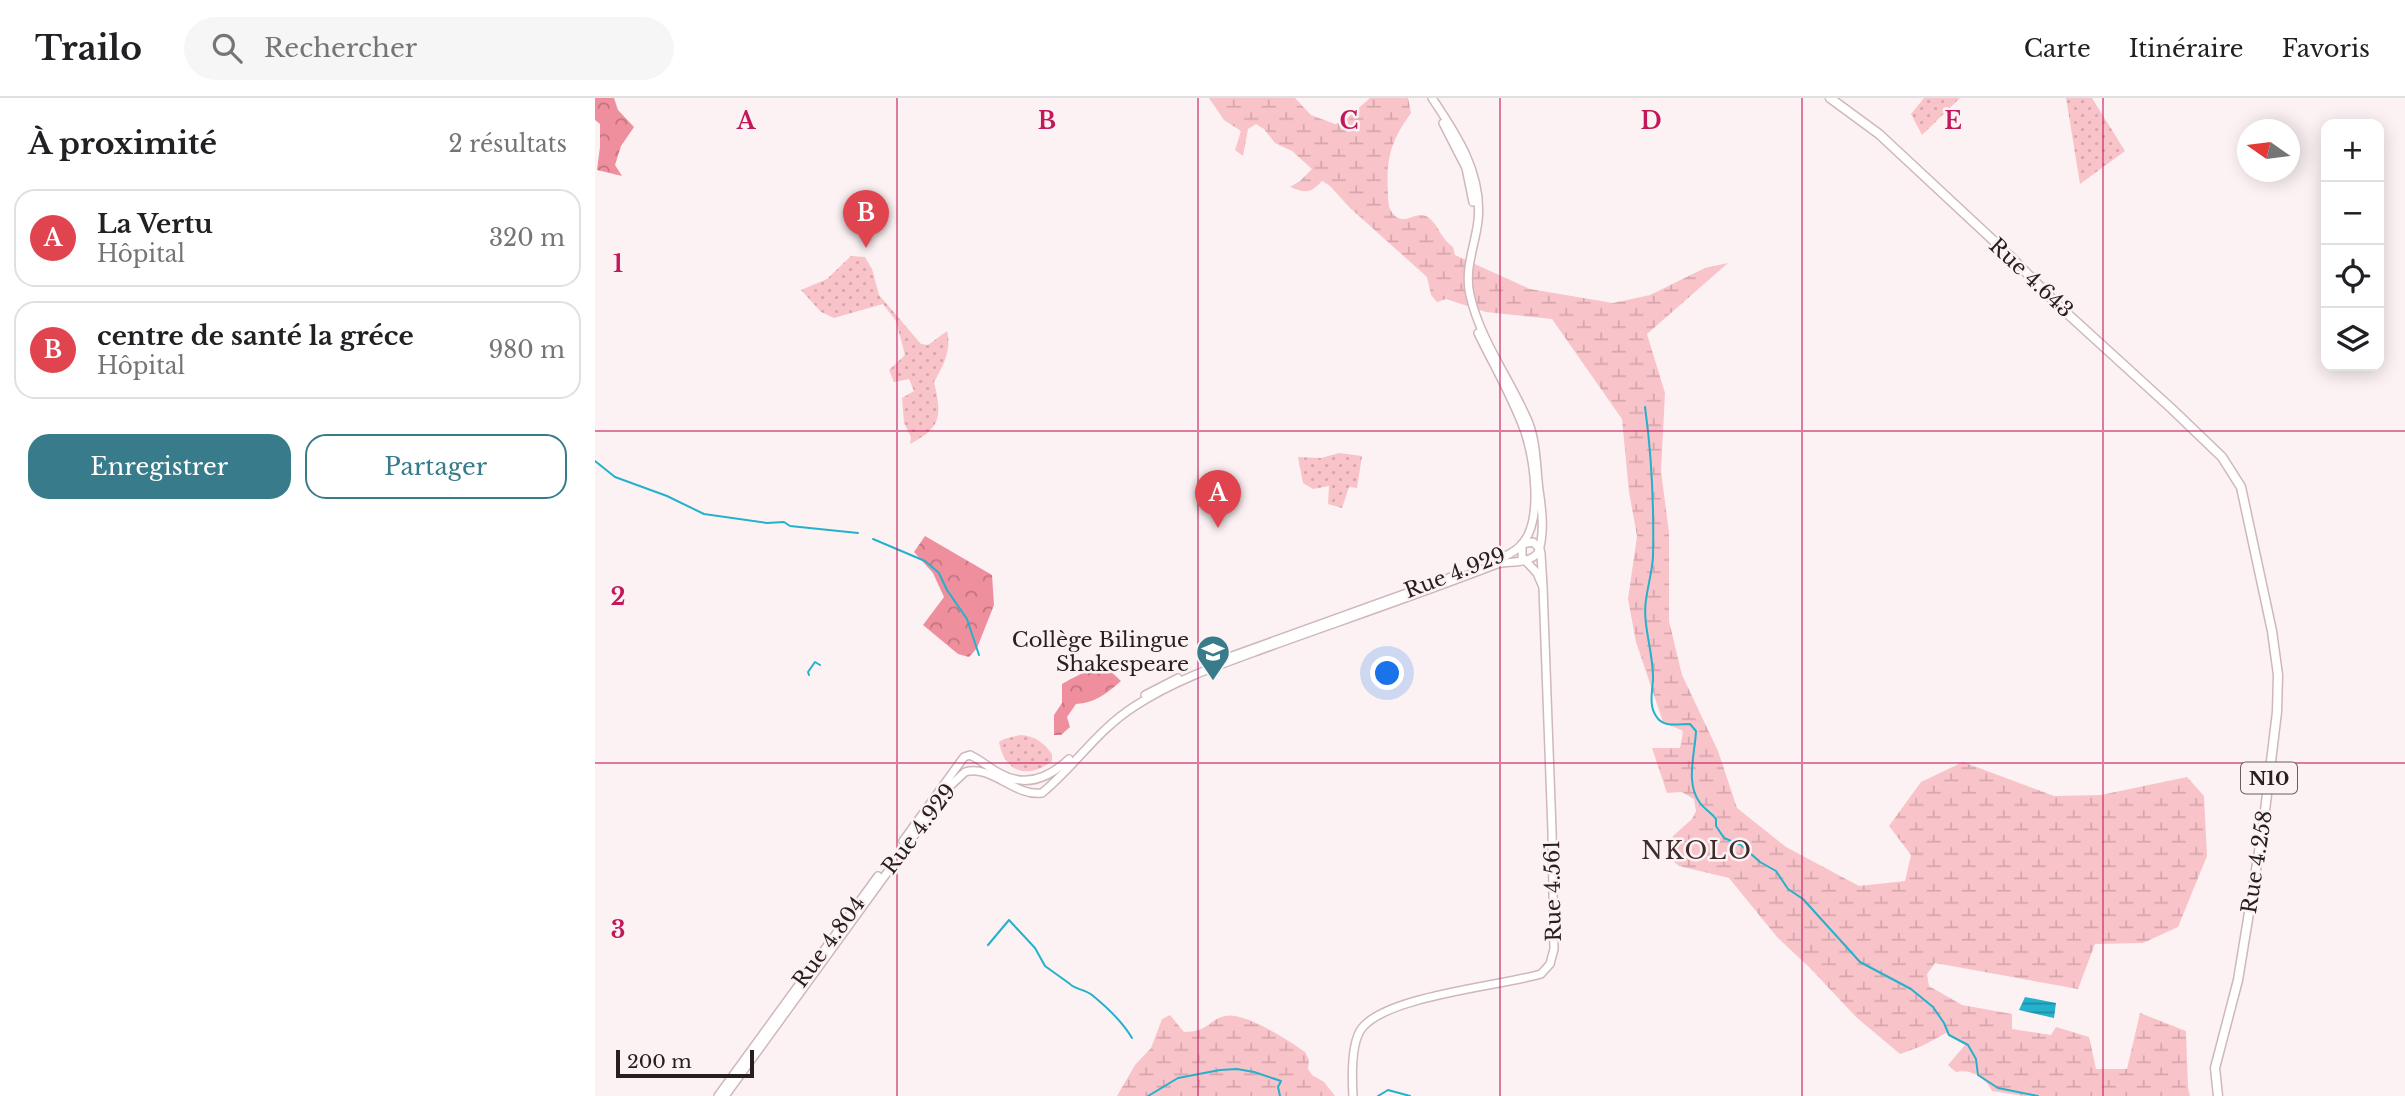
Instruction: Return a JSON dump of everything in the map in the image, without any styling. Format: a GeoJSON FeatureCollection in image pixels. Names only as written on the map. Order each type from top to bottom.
{"type":"FeatureCollection","features":[{"type":"Feature","properties":{"kind":"highway","name":"Rue 4.643"},"geometry":{"type":"LineString","coordinates":[[1829,98],[1879,134],[2227,463]]}},
{"type":"Feature","properties":{"kind":"highway","name":"Rue 4.258"},"geometry":{"type":"LineString","coordinates":[[2218,1096],[2215,1078],[2217,1060],[2235,998],[2263,827],[2277,712],[2278,675],[2272,631],[2245,502],[2236,477],[2227,463]]}},
{"type":"Feature","properties":{"kind":"main road","name":"Rue 4.929"},"geometry":{"type":"LineString","coordinates":[[1036,780],[1057,770],[1114,715],[1159,687],[1251,647],[1489,563],[1513,552],[1522,544],[1532,524],[1535,504],[1528,443],[1468,308],[1464,274],[1473,226],[1471,185],[1455,143],[1426,98]]}},
{"type":"Feature","properties":{"kind":"main road","name":"Rue 4.561"},"geometry":{"type":"LineString","coordinates":[[1353,1096],[1352,1074],[1356,1042],[1360,1029],[1369,1021],[1395,1007],[1541,974],[1547,969],[1554,949],[1552,831],[1540,549],[1541,504],[1531,430],[1481,329],[1470,296],[1468,274],[1478,219],[1475,182],[1466,154],[1432,98]]}},
{"type":"Feature","properties":{"kind":"main road"},"geometry":{"type":"LineString","coordinates":[[1529,560],[1540,549],[1533,542],[1522,544],[1521,553],[1529,560],[1543,587]]}},
{"type":"Feature","properties":{"kind":"main road","name":"Rue 4.929"},"geometry":{"type":"LineString","coordinates":[[1046,790],[1112,723],[1160,692],[1225,663],[1497,564],[1529,560]]}},
{"type":"Feature","properties":{"kind":"main road"},"geometry":{"type":"LineString","coordinates":[[966,758],[1013,780],[1036,780],[1044,782],[1046,790],[1039,794],[1030,793],[1028,785],[1036,780]]}},
{"type":"Feature","properties":{"kind":"main road"},"geometry":{"type":"LineString","coordinates":[[966,758],[972,765],[968,770],[963,767],[966,758]]}},
{"type":"Feature","properties":{"kind":"main road","name":"Rue 4.804"},"geometry":{"type":"LineString","coordinates":[[718,1096],[966,758]]}},
{"type":"Feature","properties":{"kind":"main road","name":"Rue 4.929"},"geometry":{"type":"LineString","coordinates":[[725,1096],[950,786],[968,770],[978,771],[1030,793]]}},
{"type":"Feature","properties":{"kind":"green space"},"geometry":{"type":"Polygon","coordinates":[[[595,98],[614,98],[618,110],[634,127],[621,146],[615,165],[622,176],[597,170],[600,124],[595,120],[595,98]]]}},
{"type":"Feature","properties":{"kind":"green space"},"geometry":{"type":"Polygon","coordinates":[[[1209,98],[1295,98],[1311,115],[1335,124],[1344,121],[1370,98],[1408,98],[1411,113],[1398,133],[1389,161],[1388,198],[1391,211],[1402,219],[1425,216],[1453,247],[1455,255],[1530,289],[1613,303],[1650,295],[1705,268],[1728,263],[1647,334],[1665,393],[1661,471],[1669,533],[1669,621],[1682,675],[1718,751],[1737,808],[1786,847],[1859,886],[1905,881],[1911,855],[1889,826],[1921,782],[1963,762],[2054,796],[2101,795],[2187,777],[2204,796],[2207,856],[2178,927],[2143,943],[2095,944],[2078,989],[1935,963],[1927,974],[1929,986],[1962,1005],[2012,1014],[2012,1029],[2051,1035],[2056,1027],[2089,1037],[2096,1069],[2127,1069],[2140,1013],[2186,1031],[2190,1096],[2024,1096],[1992,1091],[1977,1075],[1956,1072],[1948,1065],[1965,1045],[1946,1033],[1900,1054],[1856,1017],[1777,937],[1729,878],[1679,866],[1671,859],[1668,849],[1673,836],[1692,819],[1696,811],[1694,799],[1682,792],[1667,793],[1652,748],[1680,748],[1683,731],[1663,722],[1636,642],[1628,599],[1637,536],[1629,492],[1622,419],[1552,319],[1486,312],[1446,299],[1437,302],[1431,295],[1427,277],[1350,208],[1330,186],[1322,181],[1307,191],[1290,187],[1312,169],[1292,151],[1275,143],[1264,129],[1256,124],[1248,129],[1243,156],[1235,150],[1241,131],[1224,120],[1209,98]]]}},
{"type":"Feature","properties":{"kind":"green space"},"geometry":{"type":"Polygon","coordinates":[[[1924,98],[1960,98],[1922,135],[1911,114],[1924,98]]]}},
{"type":"Feature","properties":{"kind":"green space"},"geometry":{"type":"Polygon","coordinates":[[[2066,98],[2092,98],[2125,151],[2080,184],[2066,98]]]}},
{"type":"Feature","properties":{"kind":"green space"},"geometry":{"type":"Polygon","coordinates":[[[851,256],[865,257],[872,269],[879,295],[921,344],[928,345],[947,331],[947,351],[934,382],[938,404],[937,419],[928,432],[910,444],[911,437],[904,423],[902,398],[914,391],[909,379],[894,382],[889,370],[905,355],[896,321],[883,304],[834,318],[821,312],[801,290],[827,279],[851,256]]]}},
{"type":"Feature","properties":{"kind":"green space"},"geometry":{"type":"Polygon","coordinates":[[[1339,453],[1362,456],[1357,488],[1349,487],[1342,508],[1328,504],[1329,486],[1313,489],[1303,483],[1298,457],[1321,458],[1339,453]]]}},
{"type":"Feature","properties":{"kind":"green space"},"geometry":{"type":"Polygon","coordinates":[[[925,536],[992,575],[994,605],[977,648],[969,657],[958,654],[923,625],[944,597],[933,573],[914,552],[925,536]]]}},
{"type":"Feature","properties":{"kind":"green space"},"geometry":{"type":"Polygon","coordinates":[[[1089,665],[1106,667],[1121,681],[1100,697],[1076,704],[1067,717],[1070,727],[1061,735],[1054,735],[1054,715],[1062,703],[1062,684],[1087,671],[1089,665]]]}},
{"type":"Feature","properties":{"kind":"green space"},"geometry":{"type":"Polygon","coordinates":[[[1020,735],[1042,743],[1052,754],[1052,761],[1035,770],[1012,767],[1002,753],[999,742],[1020,735]]]}},
{"type":"Feature","properties":{"kind":"green space"},"geometry":{"type":"Polygon","coordinates":[[[1170,1015],[1184,1032],[1199,1030],[1225,1016],[1254,1022],[1305,1052],[1312,1075],[1324,1082],[1335,1096],[1117,1096],[1135,1065],[1151,1048],[1162,1019],[1170,1015]]]}},
{"type":"Feature","properties":{"kind":"water"},"geometry":{"type":"Polygon","coordinates":[[[2025,997],[2056,1003],[2054,1018],[2019,1010],[2025,997]]]}},
{"type":"Feature","properties":{"kind":"waterway"},"geometry":{"type":"LineString","coordinates":[[1645,407],[1653,501],[1653,557],[1645,610],[1653,670],[1652,703],[1656,716],[1662,722],[1690,724],[1696,731],[1692,768],[1695,795],[1716,819],[1716,826],[1724,838],[1741,845],[1760,862],[1776,871],[1788,889],[1803,899],[1860,962],[1911,989],[1933,1007],[1949,1035],[1968,1045],[1976,1059],[1978,1075],[1998,1088],[2038,1096]]}},
{"type":"Feature","properties":{"kind":"waterway"},"geometry":{"type":"LineString","coordinates":[[595,461],[615,477],[667,496],[704,514],[858,533]]}},
{"type":"Feature","properties":{"kind":"waterway"},"geometry":{"type":"LineString","coordinates":[[873,539],[925,561],[939,573],[967,619],[979,655]]}},
{"type":"Feature","properties":{"kind":"waterway"},"geometry":{"type":"LineString","coordinates":[[809,675],[808,672],[815,662],[820,665]]}},
{"type":"Feature","properties":{"kind":"waterway"},"geometry":{"type":"LineString","coordinates":[[988,945],[1009,920],[1035,948],[1045,966],[1070,984]]}},
{"type":"Feature","properties":{"kind":"waterway"},"geometry":{"type":"LineString","coordinates":[[1071,985],[1090,993],[1104,1005],[1132,1038]]}},
{"type":"Feature","properties":{"kind":"waterway"},"geometry":{"type":"LineString","coordinates":[[1148,1096],[1178,1078],[1237,1069],[1281,1081],[1278,1087],[1280,1096]]}},
{"type":"Feature","properties":{"kind":"waterway"},"geometry":{"type":"LineString","coordinates":[[1378,1096],[1388,1090],[1410,1096]]}},
{"type":"Feature","properties":{"kind":"place","name":"centre de santé la gréce"},"geometry":{"type":"Point","coordinates":[866,248]}},
{"type":"Feature","properties":{"kind":"place","name":"La Vertu"},"geometry":{"type":"Point","coordinates":[1218,528]}},
{"type":"Feature","properties":{"kind":"place","name":"Collège Bilingue Shakespeare"},"geometry":{"type":"Point","coordinates":[1213,682]}},
{"type":"Feature","properties":{"kind":"district","name":"NKOLO"},"geometry":{"type":"Point","coordinates":[1697,850]}}]}
